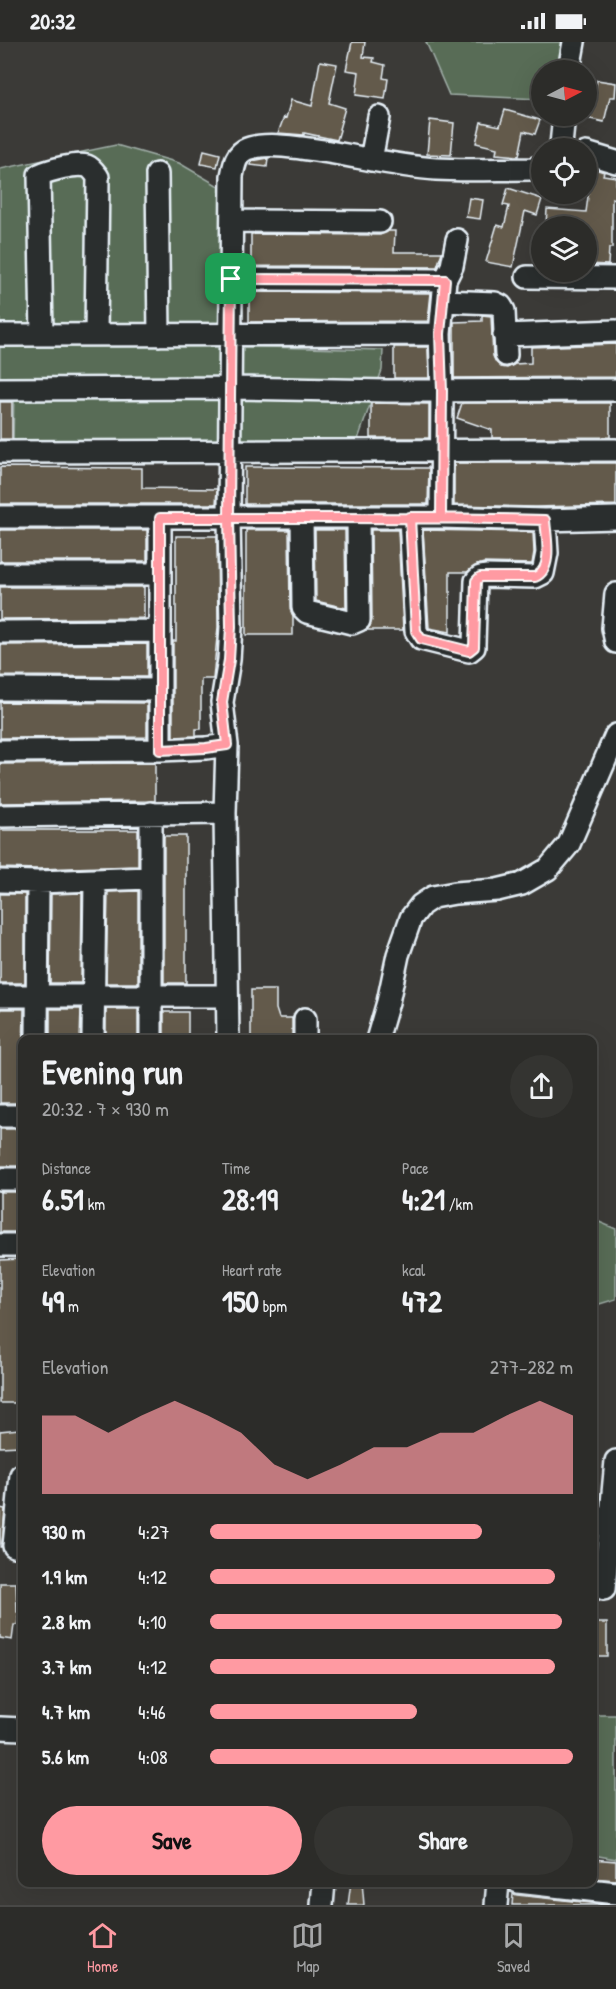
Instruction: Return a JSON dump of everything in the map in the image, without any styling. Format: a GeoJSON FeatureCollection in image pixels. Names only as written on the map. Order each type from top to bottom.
{"type":"FeatureCollection","features":[{"type":"Feature","properties":{"kind":"street"},"geometry":{"type":"LineString","coordinates":[[571,60],[574,42]]}},
{"type":"Feature","properties":{"kind":"street"},"geometry":{"type":"LineString","coordinates":[[371,160],[379,117]]}},
{"type":"Feature","properties":{"kind":"street"},"geometry":{"type":"LineString","coordinates":[[228,1035],[225,813],[227,745],[222,702],[229,660],[231,627],[229,450],[232,176],[235,162],[239,154],[246,149],[285,146],[438,169],[531,169]]}},
{"type":"Feature","properties":{"kind":"street"},"geometry":{"type":"LineString","coordinates":[[597,156],[616,162]]}},
{"type":"Feature","properties":{"kind":"street"},"geometry":{"type":"LineString","coordinates":[[42,334],[39,176],[61,168],[87,166],[98,177],[96,335]]}},
{"type":"Feature","properties":{"kind":"street"},"geometry":{"type":"LineString","coordinates":[[157,174],[159,335]]}},
{"type":"Feature","properties":{"kind":"street"},"geometry":{"type":"LineString","coordinates":[[232,221],[380,222]]}},
{"type":"Feature","properties":{"kind":"street"},"geometry":{"type":"LineString","coordinates":[[441,517],[440,334],[444,290],[457,240]]}},
{"type":"Feature","properties":{"kind":"street"},"geometry":{"type":"LineString","coordinates":[[527,277],[616,278]]}},
{"type":"Feature","properties":{"kind":"street"},"geometry":{"type":"LineString","coordinates":[[231,279],[444,290],[501,306],[504,311],[505,345],[616,331]]}},
{"type":"Feature","properties":{"kind":"street"},"geometry":{"type":"LineString","coordinates":[[0,335],[440,334]]}},
{"type":"Feature","properties":{"kind":"street"},"geometry":{"type":"LineString","coordinates":[[0,389],[230,388],[387,392],[616,390]]}},
{"type":"Feature","properties":{"kind":"street"},"geometry":{"type":"LineString","coordinates":[[0,452],[616,450]]}},
{"type":"Feature","properties":{"kind":"street"},"geometry":{"type":"LineString","coordinates":[[0,517],[441,517],[545,520],[616,518]]}},
{"type":"Feature","properties":{"kind":"street"},"geometry":{"type":"LineString","coordinates":[[302,517],[302,602],[305,610],[352,623],[359,620],[358,517]]}},
{"type":"Feature","properties":{"kind":"street"},"geometry":{"type":"LineString","coordinates":[[410,517],[417,635],[421,639],[469,651],[474,647],[476,581],[486,576],[535,577],[543,573],[547,553],[545,520]]}},
{"type":"Feature","properties":{"kind":"street"},"geometry":{"type":"LineString","coordinates":[[160,518],[158,574],[160,750]]}},
{"type":"Feature","properties":{"kind":"street"},"geometry":{"type":"LineString","coordinates":[[0,574],[158,574]]}},
{"type":"Feature","properties":{"kind":"street"},"geometry":{"type":"LineString","coordinates":[[616,594],[613,628],[616,642]]}},
{"type":"Feature","properties":{"kind":"street"},"geometry":{"type":"LineString","coordinates":[[0,632],[160,631]]}},
{"type":"Feature","properties":{"kind":"street"},"geometry":{"type":"LineString","coordinates":[[0,689],[160,690]]}},
{"type":"Feature","properties":{"kind":"street"},"geometry":{"type":"LineString","coordinates":[[378,1035],[405,933],[411,918],[421,905],[433,897],[497,890],[522,884],[548,869],[569,844],[616,735]]}},
{"type":"Feature","properties":{"kind":"street"},"geometry":{"type":"LineString","coordinates":[[0,751],[160,750],[227,745]]}},
{"type":"Feature","properties":{"kind":"street"},"geometry":{"type":"LineString","coordinates":[[150,1035],[151,813]]}},
{"type":"Feature","properties":{"kind":"street"},"geometry":{"type":"LineString","coordinates":[[0,816],[225,813]]}},
{"type":"Feature","properties":{"kind":"street"},"geometry":{"type":"LineString","coordinates":[[0,881],[150,878]]}},
{"type":"Feature","properties":{"kind":"street"},"geometry":{"type":"LineString","coordinates":[[93,1035],[95,880]]}},
{"type":"Feature","properties":{"kind":"street"},"geometry":{"type":"LineString","coordinates":[[37,1035],[38,882]]}},
{"type":"Feature","properties":{"kind":"street"},"geometry":{"type":"LineString","coordinates":[[0,996],[226,996]]}},
{"type":"Feature","properties":{"kind":"street"},"geometry":{"type":"LineString","coordinates":[[0,1116],[18,1116]]}},
{"type":"Feature","properties":{"kind":"street"},"geometry":{"type":"LineString","coordinates":[[0,1179],[18,1179]]}},
{"type":"Feature","properties":{"kind":"street"},"geometry":{"type":"LineString","coordinates":[[0,1245],[18,1245]]}},
{"type":"Feature","properties":{"kind":"street"},"geometry":{"type":"LineString","coordinates":[[604,1589],[616,1461]]}},
{"type":"Feature","properties":{"kind":"street"},"geometry":{"type":"LineString","coordinates":[[12,1546],[18,1499]]}},
{"type":"Feature","properties":{"kind":"street"},"geometry":{"type":"LineString","coordinates":[[0,1728],[18,1729]]}},
{"type":"Feature","properties":{"kind":"street"},"geometry":{"type":"LineString","coordinates":[[322,1905],[324,1887]]}},
{"type":"Feature","properties":{"kind":"street"},"geometry":{"type":"LineString","coordinates":[[496,1905],[498,1887]]}},
{"type":"Feature","properties":{"kind":"street"},"geometry":{"type":"LineString","coordinates":[[563,1887],[616,1893]]}},
{"type":"Feature","properties":{"kind":"green space"},"geometry":{"type":"Polygon","coordinates":[[[426,42],[576,42],[573,60],[531,60],[531,99],[449,95],[426,42]]]}},
{"type":"Feature","properties":{"kind":"green space"},"geometry":{"type":"Polygon","coordinates":[[[116,145],[179,163],[227,191],[226,346],[383,350],[382,370],[354,451],[13,449],[14,382],[0,381],[0,169],[116,145]]]}},
{"type":"Feature","properties":{"kind":"green space"},"geometry":{"type":"Polygon","coordinates":[[[597,1221],[616,1229],[616,1299],[597,1305],[597,1221]]]}},
{"type":"Feature","properties":{"kind":"green space"},"geometry":{"type":"Polygon","coordinates":[[[597,1715],[616,1715],[616,1859],[597,1856],[597,1715]]]}},
{"type":"Feature","properties":{"kind":"building"},"geometry":{"type":"Polygon","coordinates":[[[352,42],[365,42],[363,57],[374,58],[373,62],[385,65],[383,78],[388,79],[385,99],[356,95],[359,72],[346,70],[352,42]]]}},
{"type":"Feature","properties":{"kind":"building"},"geometry":{"type":"Polygon","coordinates":[[[320,61],[337,64],[329,103],[345,108],[337,140],[304,133],[304,135],[278,133],[284,117],[286,118],[291,100],[312,106],[320,61]]]}},
{"type":"Feature","properties":{"kind":"building"},"geometry":{"type":"Polygon","coordinates":[[[597,80],[616,83],[615,97],[610,97],[604,122],[597,120],[597,80]]]}},
{"type":"Feature","properties":{"kind":"building"},"geometry":{"type":"Polygon","coordinates":[[[505,110],[531,117],[531,126],[538,126],[535,134],[524,131],[519,156],[496,154],[497,148],[476,143],[481,122],[500,126],[505,110]]]}},
{"type":"Feature","properties":{"kind":"building"},"geometry":{"type":"Polygon","coordinates":[[[430,120],[454,123],[451,155],[427,154],[430,120]]]}},
{"type":"Feature","properties":{"kind":"building"},"geometry":{"type":"Polygon","coordinates":[[[204,150],[220,154],[217,167],[201,164],[204,150]]]}},
{"type":"Feature","properties":{"kind":"building"},"geometry":{"type":"Polygon","coordinates":[[[268,158],[267,167],[250,165],[252,161],[268,158]]]}},
{"type":"Feature","properties":{"kind":"building"},"geometry":{"type":"Polygon","coordinates":[[[597,170],[604,172],[603,175],[616,177],[616,199],[612,198],[612,248],[609,248],[608,265],[597,264],[597,216],[547,216],[547,209],[586,212],[587,204],[597,204],[597,170]]]}},
{"type":"Feature","properties":{"kind":"building"},"geometry":{"type":"Polygon","coordinates":[[[508,188],[531,195],[531,204],[540,204],[537,215],[525,211],[513,267],[486,262],[497,225],[504,227],[509,206],[503,205],[508,188]]]}},
{"type":"Feature","properties":{"kind":"building"},"geometry":{"type":"Polygon","coordinates":[[[469,198],[483,200],[480,219],[466,217],[469,198]]]}},
{"type":"Feature","properties":{"kind":"building"},"geometry":{"type":"Polygon","coordinates":[[[388,231],[395,231],[394,252],[442,252],[437,267],[251,266],[251,234],[380,235],[388,231]]]}},
{"type":"Feature","properties":{"kind":"building"},"geometry":{"type":"Polygon","coordinates":[[[249,292],[431,293],[428,321],[249,322],[249,292]]]}},
{"type":"Feature","properties":{"kind":"building"},"geometry":{"type":"Polygon","coordinates":[[[482,315],[491,316],[493,356],[501,367],[531,363],[531,347],[616,344],[616,377],[454,378],[454,322],[482,321],[482,315]]]}},
{"type":"Feature","properties":{"kind":"building"},"geometry":{"type":"Polygon","coordinates":[[[394,347],[428,347],[429,378],[394,378],[394,347]]]}},
{"type":"Feature","properties":{"kind":"building"},"geometry":{"type":"Polygon","coordinates":[[[0,402],[12,402],[12,439],[0,439],[0,402]]]}},
{"type":"Feature","properties":{"kind":"building"},"geometry":{"type":"Polygon","coordinates":[[[371,403],[429,404],[429,438],[371,438],[371,403]]]}},
{"type":"Feature","properties":{"kind":"building"},"geometry":{"type":"Polygon","coordinates":[[[462,403],[610,403],[610,437],[492,438],[492,430],[457,418],[462,403]]]}},
{"type":"Feature","properties":{"kind":"building"},"geometry":{"type":"Polygon","coordinates":[[[454,463],[616,463],[616,505],[535,507],[454,505],[454,463]]]}},
{"type":"Feature","properties":{"kind":"building"},"geometry":{"type":"Polygon","coordinates":[[[0,467],[142,468],[142,488],[217,489],[216,504],[0,504],[0,467]]]}},
{"type":"Feature","properties":{"kind":"building"},"geometry":{"type":"Polygon","coordinates":[[[245,467],[429,468],[428,504],[245,504],[245,467]]]}},
{"type":"Feature","properties":{"kind":"building"},"geometry":{"type":"Polygon","coordinates":[[[0,530],[147,530],[147,561],[0,561],[0,530]]]}},
{"type":"Feature","properties":{"kind":"building"},"geometry":{"type":"Polygon","coordinates":[[[246,530],[289,530],[290,608],[293,616],[293,635],[246,635],[246,530]]]}},
{"type":"Feature","properties":{"kind":"building"},"geometry":{"type":"Polygon","coordinates":[[[315,530],[345,530],[346,608],[316,601],[315,530]]]}},
{"type":"Feature","properties":{"kind":"building"},"geometry":{"type":"Polygon","coordinates":[[[371,530],[398,530],[403,630],[366,630],[372,620],[371,530]]]}},
{"type":"Feature","properties":{"kind":"building"},"geometry":{"type":"Polygon","coordinates":[[[423,530],[533,532],[532,564],[484,563],[467,572],[450,572],[450,632],[429,628],[423,530]]]}},
{"type":"Feature","properties":{"kind":"building"},"geometry":{"type":"Polygon","coordinates":[[[176,536],[217,536],[218,627],[213,679],[201,679],[201,729],[196,729],[196,736],[173,737],[173,641],[176,641],[176,536]]]}},
{"type":"Feature","properties":{"kind":"building"},"geometry":{"type":"Polygon","coordinates":[[[0,587],[144,587],[144,618],[0,619],[0,587]]]}},
{"type":"Feature","properties":{"kind":"building"},"geometry":{"type":"Polygon","coordinates":[[[147,644],[147,677],[1,676],[1,645],[147,644]]]}},
{"type":"Feature","properties":{"kind":"building"},"geometry":{"type":"Polygon","coordinates":[[[0,702],[147,703],[147,737],[0,738],[0,702]]]}},
{"type":"Feature","properties":{"kind":"building"},"geometry":{"type":"Polygon","coordinates":[[[155,763],[155,801],[0,803],[0,764],[155,763]]]}},
{"type":"Feature","properties":{"kind":"building"},"geometry":{"type":"Polygon","coordinates":[[[0,830],[138,830],[138,866],[0,868],[0,830]]]}},
{"type":"Feature","properties":{"kind":"building"},"geometry":{"type":"Polygon","coordinates":[[[164,836],[186,836],[186,983],[164,983],[164,836]]]}},
{"type":"Feature","properties":{"kind":"building"},"geometry":{"type":"Polygon","coordinates":[[[138,891],[138,983],[106,983],[108,892],[138,891]]]}},
{"type":"Feature","properties":{"kind":"building"},"geometry":{"type":"Polygon","coordinates":[[[82,893],[81,983],[50,983],[51,894],[82,893]]]}},
{"type":"Feature","properties":{"kind":"building"},"geometry":{"type":"Polygon","coordinates":[[[0,894],[25,894],[25,983],[0,983],[0,894]]]}},
{"type":"Feature","properties":{"kind":"building"},"geometry":{"type":"Polygon","coordinates":[[[251,990],[276,990],[276,1009],[279,1018],[292,1018],[292,1035],[251,1035],[251,990]]]}},
{"type":"Feature","properties":{"kind":"building"},"geometry":{"type":"Polygon","coordinates":[[[0,1009],[24,1009],[23,1035],[18,1035],[18,1103],[0,1103],[0,1009]]]}},
{"type":"Feature","properties":{"kind":"building"},"geometry":{"type":"Polygon","coordinates":[[[50,1009],[81,1009],[80,1035],[50,1035],[50,1009]]]}},
{"type":"Feature","properties":{"kind":"building"},"geometry":{"type":"Polygon","coordinates":[[[106,1009],[138,1009],[138,1035],[106,1035],[106,1009]]]}},
{"type":"Feature","properties":{"kind":"building"},"geometry":{"type":"Polygon","coordinates":[[[164,1012],[188,1012],[188,1035],[164,1035],[164,1012]]]}},
{"type":"Feature","properties":{"kind":"building"},"geometry":{"type":"Polygon","coordinates":[[[0,1129],[18,1129],[18,1166],[0,1166],[0,1129]]]}},
{"type":"Feature","properties":{"kind":"building"},"geometry":{"type":"Polygon","coordinates":[[[0,1192],[18,1192],[18,1232],[0,1232],[0,1192]]]}},
{"type":"Feature","properties":{"kind":"building"},"geometry":{"type":"Polygon","coordinates":[[[18,1259],[18,1403],[0,1403],[0,1260],[18,1259]]]}},
{"type":"Feature","properties":{"kind":"building"},"geometry":{"type":"Polygon","coordinates":[[[18,1429],[18,1446],[0,1447],[0,1431],[18,1429]]]}},
{"type":"Feature","properties":{"kind":"building"},"geometry":{"type":"Polygon","coordinates":[[[0,1508],[5,1509],[2,1547],[0,1547],[0,1508]]]}},
{"type":"Feature","properties":{"kind":"building"},"geometry":{"type":"Polygon","coordinates":[[[0,1583],[16,1583],[17,1625],[14,1625],[12,1640],[0,1638],[0,1583]]]}},
{"type":"Feature","properties":{"kind":"building"},"geometry":{"type":"Polygon","coordinates":[[[597,1623],[607,1623],[607,1656],[597,1656],[597,1623]]]}},
{"type":"Feature","properties":{"kind":"building"},"geometry":{"type":"Polygon","coordinates":[[[597,1859],[616,1861],[616,1880],[597,1878],[597,1859]]]}},
{"type":"Feature","properties":{"kind":"building"},"geometry":{"type":"Polygon","coordinates":[[[350,1887],[362,1887],[364,1905],[348,1905],[350,1887]]]}},
{"type":"Feature","properties":{"kind":"building"},"geometry":{"type":"Polygon","coordinates":[[[513,1894],[517,1895],[609,1905],[512,1905],[513,1894]]]}},
{"type":"Feature","properties":{"kind":"route"},"geometry":{"type":"LineString","coordinates":[[231,279],[229,518],[160,518],[158,574],[160,750],[227,745],[222,702],[229,660],[231,627],[229,518],[358,517],[441,517],[545,520],[547,553],[545,568],[543,573],[535,577],[486,576],[476,581],[474,647],[472,650],[465,651],[421,639],[417,635],[416,631],[410,517],[441,517],[440,334],[445,280],[231,279]]}}]}
